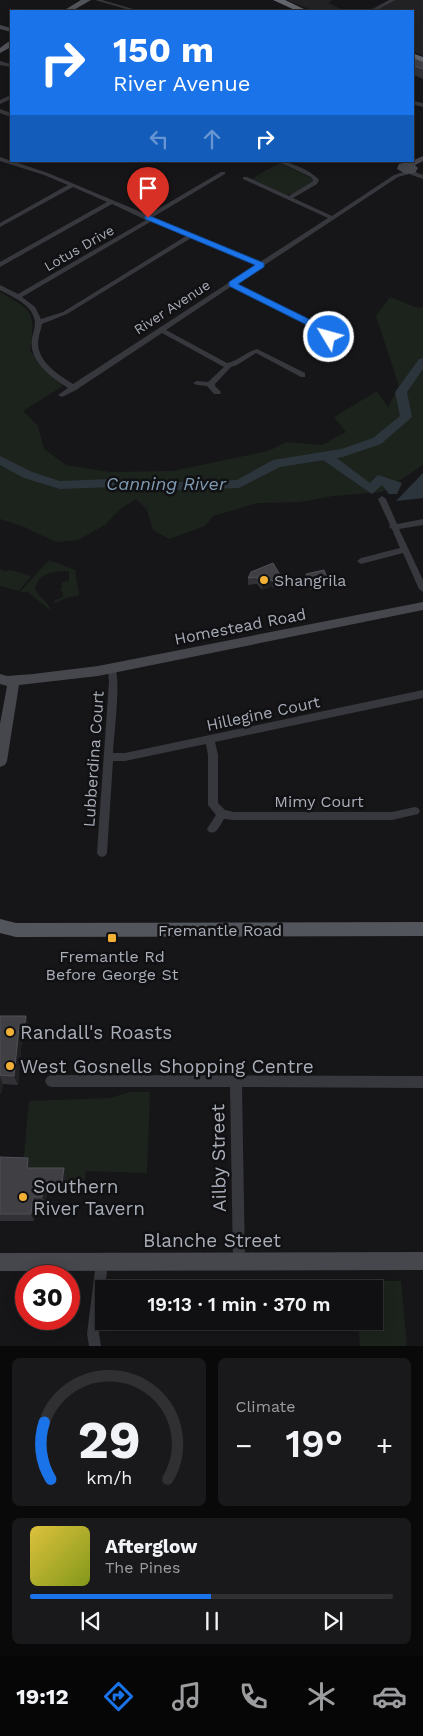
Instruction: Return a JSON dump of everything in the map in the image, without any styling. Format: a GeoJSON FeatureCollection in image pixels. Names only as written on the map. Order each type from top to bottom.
{"type":"FeatureCollection","features":[{"type":"Feature","properties":{"kind":"highway"},"geometry":{"type":"LineString","coordinates":[[270,0],[290,10]]}},
{"type":"Feature","properties":{"kind":"highway"},"geometry":{"type":"LineString","coordinates":[[277,0],[301,10]]}},
{"type":"Feature","properties":{"kind":"main road"},"geometry":{"type":"LineString","coordinates":[[60,10],[78,0]]}},
{"type":"Feature","properties":{"kind":"main road"},"geometry":{"type":"LineString","coordinates":[[70,10],[87,0]]}},
{"type":"Feature","properties":{"kind":"main road","name":"Fremantle Road"},"geometry":{"type":"LineString","coordinates":[[0,926],[16,930]]}},
{"type":"Feature","properties":{"kind":"main road","name":"Fremantle Road"},"geometry":{"type":"LineString","coordinates":[[0,934],[16,930],[423,929]]}},
{"type":"Feature","properties":{"kind":"street"},"geometry":{"type":"LineString","coordinates":[[97,0],[134,10]]}},
{"type":"Feature","properties":{"kind":"street"},"geometry":{"type":"LineString","coordinates":[[374,10],[393,0]]}},
{"type":"Feature","properties":{"kind":"street"},"geometry":{"type":"LineString","coordinates":[[0,159],[73,185],[261,265]]}},
{"type":"Feature","properties":{"kind":"street","name":"River Avenue"},"geometry":{"type":"LineString","coordinates":[[62,395],[421,159]]}},
{"type":"Feature","properties":{"kind":"street"},"geometry":{"type":"LineString","coordinates":[[282,162],[313,176],[316,180],[315,183],[289,198]]}},
{"type":"Feature","properties":{"kind":"street"},"geometry":{"type":"LineString","coordinates":[[393,162],[423,175]]}},
{"type":"Feature","properties":{"kind":"street","name":"Lotus Drive"},"geometry":{"type":"LineString","coordinates":[[18,298],[223,173]]}},
{"type":"Feature","properties":{"kind":"street"},"geometry":{"type":"LineString","coordinates":[[245,178],[332,218]]}},
{"type":"Feature","properties":{"kind":"street"},"geometry":{"type":"LineString","coordinates":[[0,225],[73,185]]}},
{"type":"Feature","properties":{"kind":"street"},"geometry":{"type":"LineString","coordinates":[[0,265],[111,202]]}},
{"type":"Feature","properties":{"kind":"street"},"geometry":{"type":"LineString","coordinates":[[38,321],[55,318],[190,236]]}},
{"type":"Feature","properties":{"kind":"street"},"geometry":{"type":"LineString","coordinates":[[232,284],[324,330],[329,335],[328,340]]}},
{"type":"Feature","properties":{"kind":"street"},"geometry":{"type":"LineString","coordinates":[[0,287],[34,310],[38,321],[34,343],[36,354],[54,374],[74,388]]}},
{"type":"Feature","properties":{"kind":"street"},"geometry":{"type":"LineString","coordinates":[[162,330],[229,365],[235,364],[250,353],[257,351],[303,376]]}},
{"type":"Feature","properties":{"kind":"street"},"geometry":{"type":"LineString","coordinates":[[211,384],[212,380],[226,370],[229,365]]}},
{"type":"Feature","properties":{"kind":"street"},"geometry":{"type":"LineString","coordinates":[[198,382],[211,384],[217,392]]}},
{"type":"Feature","properties":{"kind":"street"},"geometry":{"type":"LineString","coordinates":[[382,499],[393,527],[423,589]]}},
{"type":"Feature","properties":{"kind":"street"},"geometry":{"type":"LineString","coordinates":[[393,527],[423,522]]}},
{"type":"Feature","properties":{"kind":"street"},"geometry":{"type":"LineString","coordinates":[[360,561],[404,550]]}},
{"type":"Feature","properties":{"kind":"street","name":"Homestead Road"},"geometry":{"type":"LineString","coordinates":[[6,683],[48,681],[63,676],[423,606]]}},
{"type":"Feature","properties":{"kind":"street","name":"Lubberdina Court"},"geometry":{"type":"LineString","coordinates":[[102,852],[109,757],[112,668]]}},
{"type":"Feature","properties":{"kind":"street"},"geometry":{"type":"LineString","coordinates":[[0,761],[5,730],[6,683]]}},
{"type":"Feature","properties":{"kind":"street","name":"Hillegine Court"},"geometry":{"type":"LineString","coordinates":[[109,757],[125,757],[423,694]]}},
{"type":"Feature","properties":{"kind":"street"},"geometry":{"type":"LineString","coordinates":[[210,739],[213,755],[213,805],[222,814],[212,829]]}},
{"type":"Feature","properties":{"kind":"street","name":"Mimy Court"},"geometry":{"type":"LineString","coordinates":[[222,814],[234,816],[392,816],[415,811]]}},
{"type":"Feature","properties":{"kind":"street"},"geometry":{"type":"LineString","coordinates":[[51,1081],[236,1083],[423,1082]]}},
{"type":"Feature","properties":{"kind":"street","name":"Ailby Street"},"geometry":{"type":"LineString","coordinates":[[236,1083],[239,1262]]}},
{"type":"Feature","properties":{"kind":"street","name":"Blanche Street"},"geometry":{"type":"LineString","coordinates":[[0,1262],[423,1261]]}},
{"type":"Feature","properties":{"kind":"street"},"geometry":{"type":"LineString","coordinates":[[95,1346],[93,1334],[102,1262]]}},
{"type":"Feature","properties":{"kind":"shaded area"},"geometry":{"type":"Polygon","coordinates":[[[286,0],[333,0],[328,3],[344,10],[311,10],[286,0]]]}},
{"type":"Feature","properties":{"kind":"shaded area"},"geometry":{"type":"Polygon","coordinates":[[[389,0],[423,0],[423,56],[414,52],[414,10],[368,10],[389,0]]]}},
{"type":"Feature","properties":{"kind":"shaded area"},"geometry":{"type":"Polygon","coordinates":[[[280,163],[312,178],[312,183],[293,194],[287,195],[253,180],[256,176],[280,163]]]}},
{"type":"Feature","properties":{"kind":"shaded area"},"geometry":{"type":"Polygon","coordinates":[[[0,292],[20,304],[30,314],[32,328],[30,351],[63,386],[23,411],[38,426],[44,449],[66,465],[110,472],[173,471],[268,451],[287,442],[322,445],[346,432],[334,417],[377,391],[388,407],[399,386],[376,316],[390,297],[418,308],[423,307],[423,465],[382,492],[333,496],[300,502],[258,503],[213,516],[205,526],[169,539],[153,530],[147,510],[136,499],[120,509],[105,525],[78,540],[56,542],[24,527],[0,519],[0,292]]]}},
{"type":"Feature","properties":{"kind":"shaded area"},"geometry":{"type":"Polygon","coordinates":[[[334,456],[370,483],[378,475],[402,483],[397,494],[389,494],[382,485],[372,494],[320,458],[334,456]]]}},
{"type":"Feature","properties":{"kind":"shaded area"},"geometry":{"type":"Polygon","coordinates":[[[423,473],[423,498],[396,501],[423,473]]]}},
{"type":"Feature","properties":{"kind":"shaded area"},"geometry":{"type":"Polygon","coordinates":[[[49,560],[75,570],[79,595],[53,604],[55,600],[63,597],[60,589],[62,588],[62,582],[69,581],[69,571],[53,572],[44,576],[37,583],[35,589],[51,611],[28,592],[20,592],[49,560]]]}},
{"type":"Feature","properties":{"kind":"shaded area"},"geometry":{"type":"Polygon","coordinates":[[[0,569],[31,576],[19,591],[0,586],[0,569]]]}},
{"type":"Feature","properties":{"kind":"shaded area"},"geometry":{"type":"Polygon","coordinates":[[[130,1092],[150,1092],[147,1173],[86,1171],[83,1192],[66,1189],[42,1181],[23,1165],[29,1101],[110,1098],[130,1092]]]}},
{"type":"Feature","properties":{"kind":"shaded area"},"geometry":{"type":"Polygon","coordinates":[[[383,1281],[401,1281],[407,1346],[360,1346],[359,1330],[383,1330],[383,1281]]]}},
{"type":"Feature","properties":{"kind":"building"},"geometry":{"type":"Polygon","coordinates":[[[414,59],[423,62],[423,69],[414,66],[414,59]]]}},
{"type":"Feature","properties":{"kind":"building"},"geometry":{"type":"Polygon","coordinates":[[[273,563],[282,578],[262,584],[257,577],[248,578],[251,572],[273,563]]]}},
{"type":"Feature","properties":{"kind":"building"},"geometry":{"type":"Polygon","coordinates":[[[324,570],[328,580],[310,584],[306,574],[324,570]]]}},
{"type":"Feature","properties":{"kind":"building","name":"West Gosnells Shopping Centre"},"geometry":{"type":"Polygon","coordinates":[[[0,1016],[26,1016],[24,1028],[19,1027],[14,1076],[0,1075],[0,1016]]]}},
{"type":"Feature","properties":{"kind":"building","name":"Southern River Tavern"},"geometry":{"type":"Polygon","coordinates":[[[0,1157],[28,1158],[27,1168],[64,1168],[62,1183],[44,1183],[42,1197],[33,1197],[31,1214],[0,1214],[0,1157]]]}},
{"type":"Feature","properties":{"kind":"waterway","name":"Canning River"},"geometry":{"type":"LineString","coordinates":[[0,460],[28,475],[60,485],[113,483],[186,486],[239,484],[277,463],[343,453],[377,441],[406,417],[401,392],[423,361]]}},
{"type":"Feature","properties":{"kind":"place","name":"Shangrila"},"geometry":{"type":"Point","coordinates":[264,580]}},
{"type":"Feature","properties":{"kind":"place","name":"Fremantle Rd Before George St"},"geometry":{"type":"Point","coordinates":[112,938]}},
{"type":"Feature","properties":{"kind":"place","name":"Randall's Roasts"},"geometry":{"type":"Point","coordinates":[10,1032]}},
{"type":"Feature","properties":{"kind":"place","name":"West Gosnells Shopping Centre"},"geometry":{"type":"Point","coordinates":[10,1066]}},
{"type":"Feature","properties":{"kind":"place","name":"Southern River Tavern"},"geometry":{"type":"Point","coordinates":[23,1197]}},
{"type":"Feature","properties":{"kind":"route"},"geometry":{"type":"LineString","coordinates":[[148,218],[261,265],[232,284],[324,330],[329,337]]}}]}
